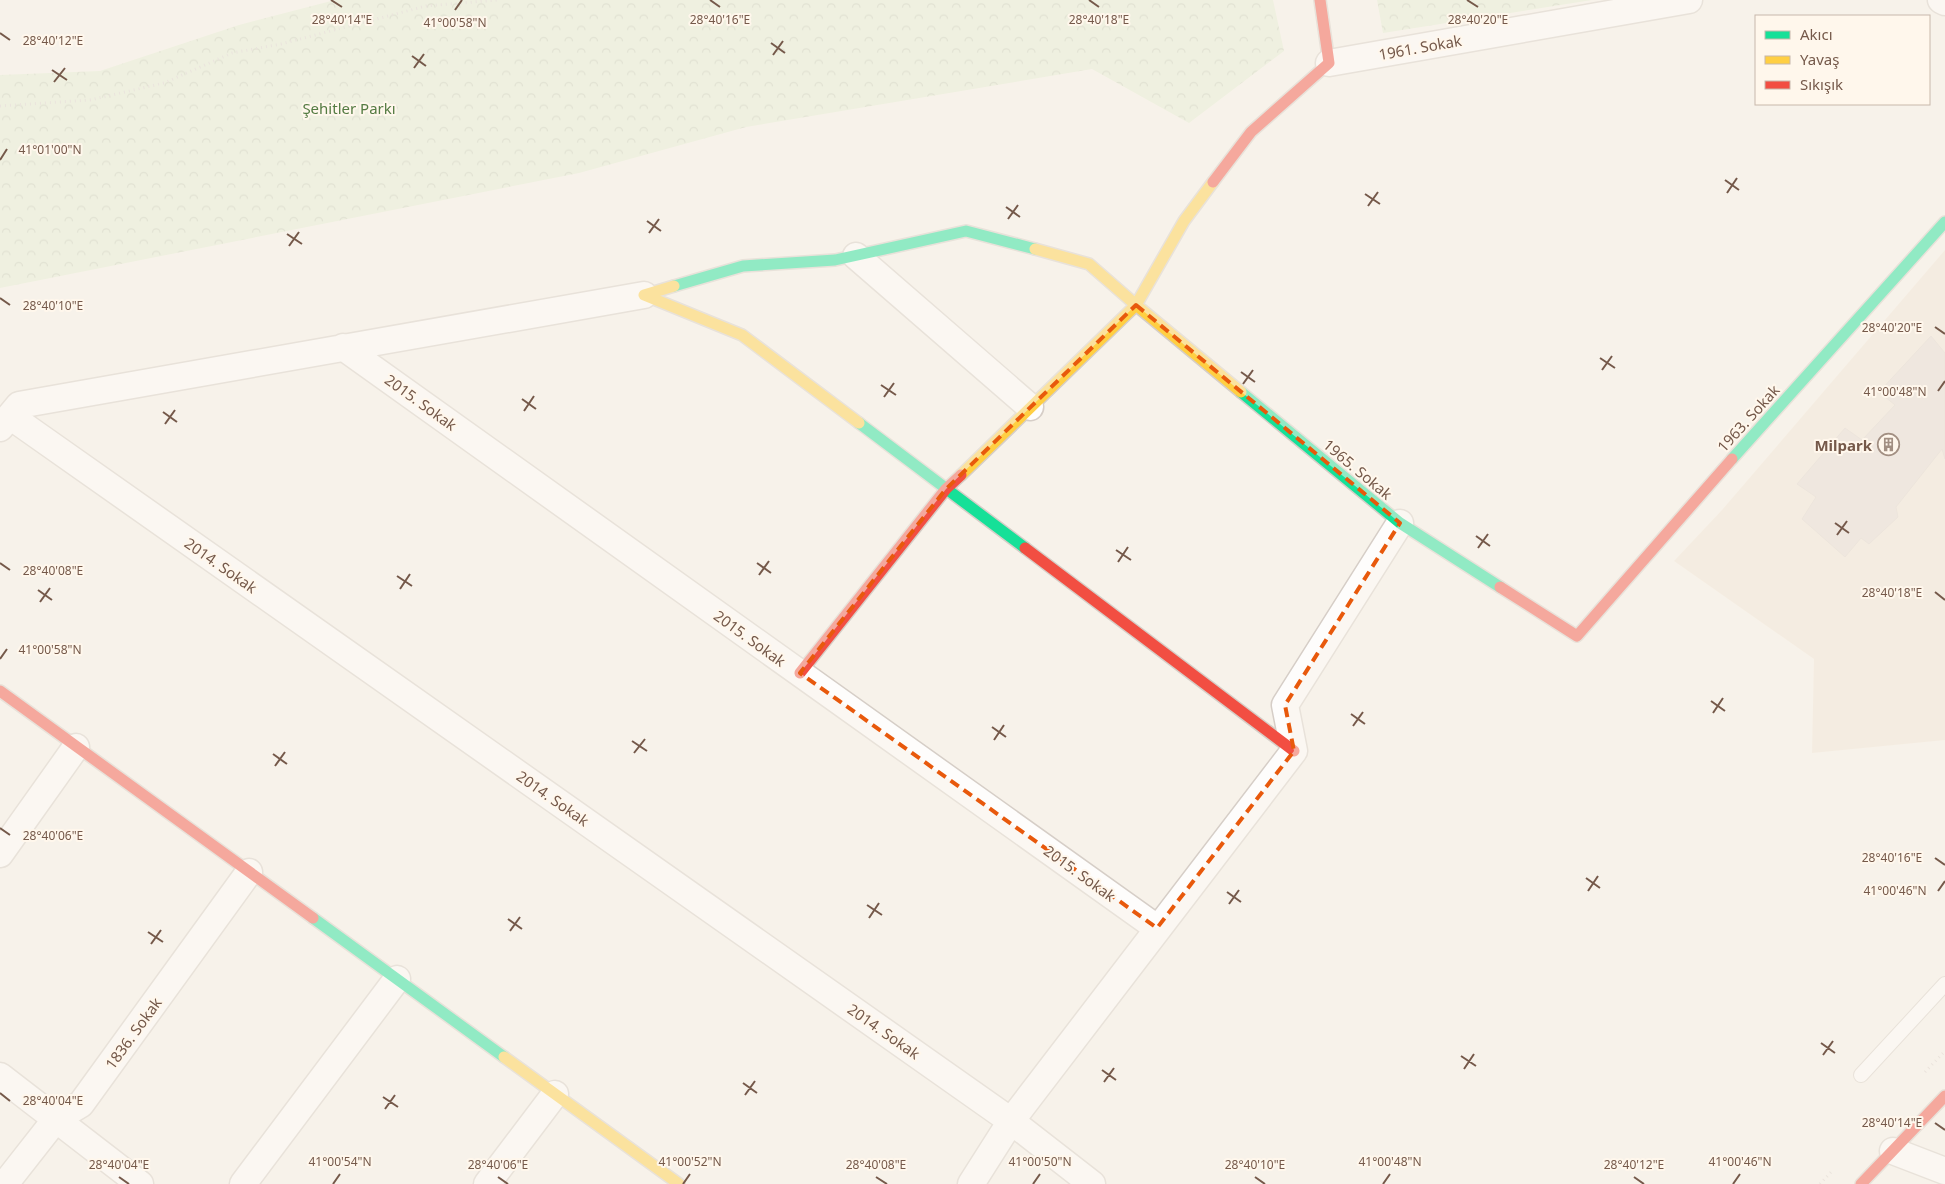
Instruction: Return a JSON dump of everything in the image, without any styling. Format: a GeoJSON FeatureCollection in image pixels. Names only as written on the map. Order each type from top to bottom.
{"type":"FeatureCollection","features":[{"type":"Feature","properties":{"kind":"street"},"geometry":{"type":"LineString","coordinates":[[800,673],[946,488],[1136,305],[1184,221],[1251,132],[1328,63],[1320,0]]}},
{"type":"Feature","properties":{"kind":"street","name":"1961. Sokak"},"geometry":{"type":"LineString","coordinates":[[1328,63],[1689,0]]}},
{"type":"Feature","properties":{"kind":"street"},"geometry":{"type":"LineString","coordinates":[[1941,0],[1945,2]]}},
{"type":"Feature","properties":{"kind":"street","name":"1963. Sokak"},"geometry":{"type":"LineString","coordinates":[[1577,636],[1695,499],[1945,222]]}},
{"type":"Feature","properties":{"kind":"street","name":"1965. Sokak"},"geometry":{"type":"LineString","coordinates":[[644,295],[743,266],[835,260],[966,231],[1089,264],[1400,523],[1577,636]]}},
{"type":"Feature","properties":{"kind":"street"},"geometry":{"type":"LineString","coordinates":[[856,256],[1030,407]]}},
{"type":"Feature","properties":{"kind":"street"},"geometry":{"type":"LineString","coordinates":[[5,422],[19,405],[644,295],[742,335],[1294,751]]}},
{"type":"Feature","properties":{"kind":"street","name":"2015. Sokak"},"geometry":{"type":"LineString","coordinates":[[343,347],[1158,928]]}},
{"type":"Feature","properties":{"kind":"street","name":"2014. Sokak"},"geometry":{"type":"LineString","coordinates":[[5,422],[1011,1121],[1092,1184]]}},
{"type":"Feature","properties":{"kind":"street"},"geometry":{"type":"LineString","coordinates":[[971,1184],[1011,1121],[1294,751],[1285,705],[1400,523]]}},
{"type":"Feature","properties":{"kind":"street"},"geometry":{"type":"LineString","coordinates":[[0,691],[679,1184]]}},
{"type":"Feature","properties":{"kind":"street"},"geometry":{"type":"LineString","coordinates":[[0,854],[76,746]]}},
{"type":"Feature","properties":{"kind":"street","name":"1836. Sokak"},"geometry":{"type":"LineString","coordinates":[[5,1184],[56,1119],[81,1104],[250,872]]}},
{"type":"Feature","properties":{"kind":"street"},"geometry":{"type":"LineString","coordinates":[[243,1184],[397,979]]}},
{"type":"Feature","properties":{"kind":"street"},"geometry":{"type":"LineString","coordinates":[[0,1076],[140,1184]]}},
{"type":"Feature","properties":{"kind":"street"},"geometry":{"type":"LineString","coordinates":[[487,1184],[555,1094]]}},
{"type":"Feature","properties":{"kind":"street"},"geometry":{"type":"LineString","coordinates":[[1861,1184],[1945,1096]]}},
{"type":"Feature","properties":{"kind":"street"},"geometry":{"type":"LineString","coordinates":[[1893,1151],[1945,1171]]}},
{"type":"Feature","properties":{"kind":"lane"},"geometry":{"type":"LineString","coordinates":[[1861,1075],[1945,984]]}},
{"type":"Feature","properties":{"kind":"path"},"geometry":{"type":"LineString","coordinates":[[0,106],[90,100],[164,83],[232,53],[281,44],[426,6],[498,0]]}},
{"type":"Feature","properties":{"kind":"highlighted area"},"geometry":{"type":"Polygon","coordinates":[[[1136,305],[1400,523],[1285,705],[1294,751],[1157,928],[800,673],[946,489],[1136,305]]]}},
{"type":"Feature","properties":{"kind":"shaded area"},"geometry":{"type":"Polygon","coordinates":[[[1945,250],[1945,740],[1812,753],[1814,659],[1674,561],[1722,510],[1945,250]]]}},
{"type":"Feature","properties":{"kind":"green space","name":"Şehitler Parkı"},"geometry":{"type":"Polygon","coordinates":[[[335,0],[1273,0],[1284,51],[1189,123],[1092,69],[746,127],[579,173],[0,288],[0,75],[100,71],[239,25],[335,0]]]}},
{"type":"Feature","properties":{"kind":"green space"},"geometry":{"type":"Polygon","coordinates":[[[1377,0],[1592,0],[1383,33],[1377,0]]]}},
{"type":"Feature","properties":{"kind":"building","name":"Milpark"},"geometry":{"type":"Polygon","coordinates":[[[1931,336],[1945,353],[1945,459],[1942,449],[1896,507],[1898,517],[1869,544],[1861,538],[1845,557],[1802,519],[1816,497],[1797,484],[1845,428],[1862,440],[1895,405],[1879,392],[1931,336]]]}},
{"type":"Feature","properties":{"kind":"traffic: fast"},"geometry":{"type":"LineString","coordinates":[[1732,459],[1945,222]]}},
{"type":"Feature","properties":{"kind":"traffic: fast"},"geometry":{"type":"LineString","coordinates":[[674,286],[743,266],[835,260],[966,231],[1035,249]]}},
{"type":"Feature","properties":{"kind":"traffic: fast"},"geometry":{"type":"LineString","coordinates":[[1241,392],[1400,523],[1500,587]]}},
{"type":"Feature","properties":{"kind":"traffic: fast"},"geometry":{"type":"LineString","coordinates":[[859,423],[1025,548]]}},
{"type":"Feature","properties":{"kind":"traffic: fast"},"geometry":{"type":"LineString","coordinates":[[313,918],[504,1057]]}},
{"type":"Feature","properties":{"kind":"traffic: slow"},"geometry":{"type":"LineString","coordinates":[[1035,249],[1089,264],[1136,305],[1184,221],[1213,182]]}},
{"type":"Feature","properties":{"kind":"traffic: slow"},"geometry":{"type":"LineString","coordinates":[[674,286],[644,295],[742,335],[859,423]]}},
{"type":"Feature","properties":{"kind":"traffic: slow"},"geometry":{"type":"LineString","coordinates":[[961,475],[1136,305],[1241,392]]}},
{"type":"Feature","properties":{"kind":"traffic: slow"},"geometry":{"type":"LineString","coordinates":[[504,1057],[679,1184]]}},
{"type":"Feature","properties":{"kind":"traffic: jam"},"geometry":{"type":"LineString","coordinates":[[1213,182],[1251,132],[1329,63],[1320,0]]}},
{"type":"Feature","properties":{"kind":"traffic: jam"},"geometry":{"type":"LineString","coordinates":[[1500,587],[1577,636],[1732,459]]}},
{"type":"Feature","properties":{"kind":"traffic: jam"},"geometry":{"type":"LineString","coordinates":[[800,673],[946,489],[961,475]]}},
{"type":"Feature","properties":{"kind":"traffic: jam"},"geometry":{"type":"LineString","coordinates":[[1025,548],[1294,751]]}},
{"type":"Feature","properties":{"kind":"traffic: jam"},"geometry":{"type":"LineString","coordinates":[[0,691],[313,918]]}},
{"type":"Feature","properties":{"kind":"traffic: jam"},"geometry":{"type":"LineString","coordinates":[[1861,1184],[1945,1096]]}},
{"type":"Feature","properties":{"kind":"place","name":"Milpark"},"geometry":{"type":"Point","coordinates":[1888,445]}}]}
